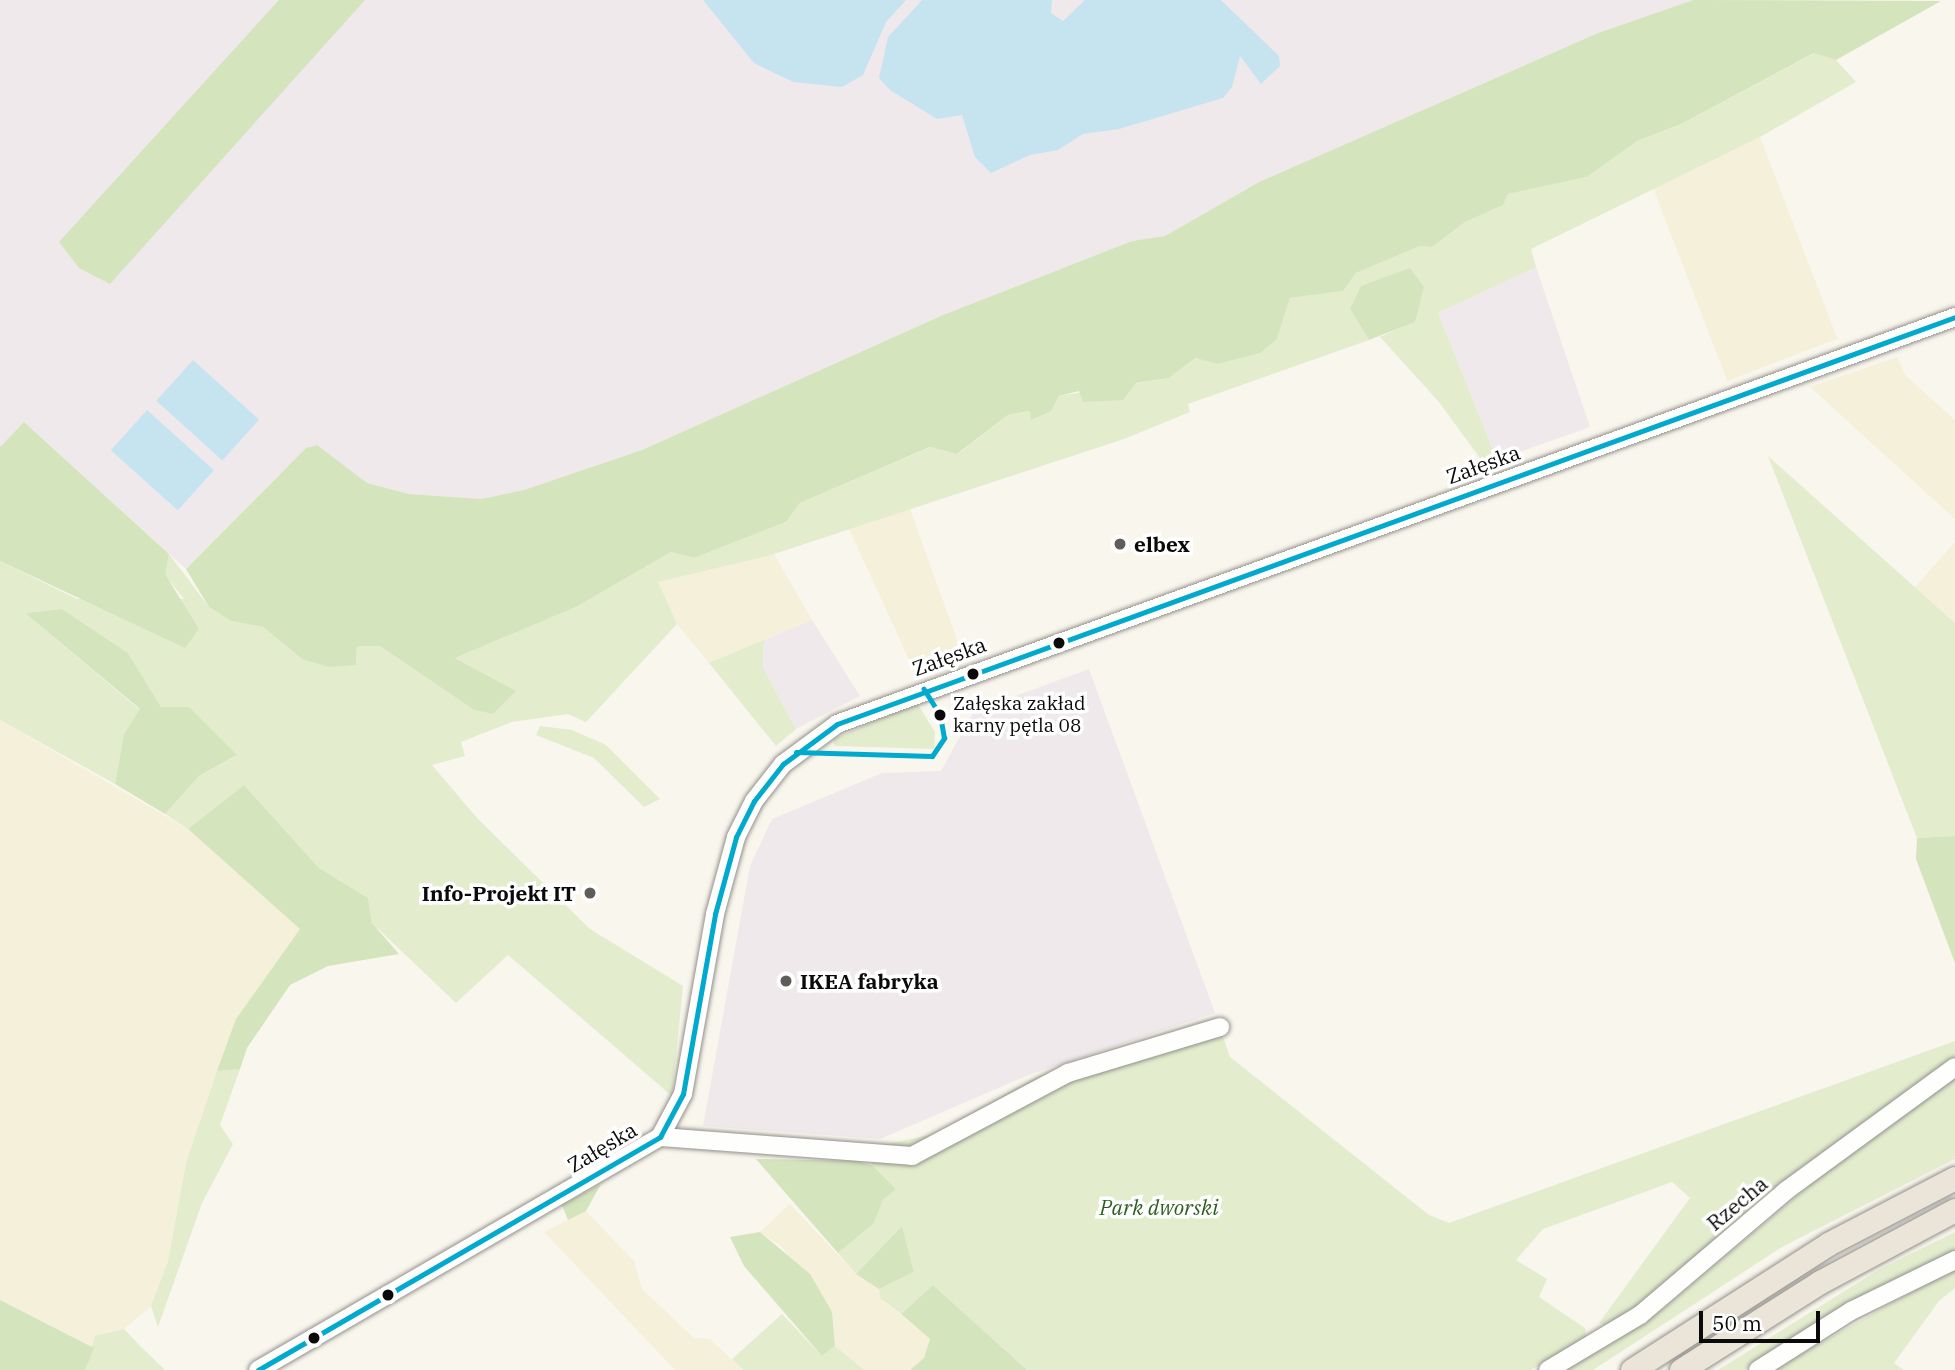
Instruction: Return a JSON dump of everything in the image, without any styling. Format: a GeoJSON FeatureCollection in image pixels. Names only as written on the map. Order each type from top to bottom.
{"type":"FeatureCollection","features":[{"type":"Feature","properties":{"kind":"main road"},"geometry":{"type":"LineString","coordinates":[[1632,1370],[1828,1244],[1955,1178]]}},
{"type":"Feature","properties":{"kind":"main road"},"geometry":{"type":"LineString","coordinates":[[1681,1370],[1820,1282],[1955,1210]]}},
{"type":"Feature","properties":{"kind":"street","name":"Załęska"},"geometry":{"type":"LineString","coordinates":[[258,1370],[660,1137],[683,1094],[715,914],[736,837],[766,784],[817,737],[903,697],[1955,317]]}},
{"type":"Feature","properties":{"kind":"street"},"geometry":{"type":"LineString","coordinates":[[660,1137],[912,1156],[1068,1073],[1220,1027]]}},
{"type":"Feature","properties":{"kind":"street","name":"Rzecha"},"geometry":{"type":"LineString","coordinates":[[1548,1370],[1640,1315],[1787,1190],[1955,1068]]}},
{"type":"Feature","properties":{"kind":"street"},"geometry":{"type":"LineString","coordinates":[[1758,1370],[1851,1311],[1955,1260]]}},
{"type":"Feature","properties":{"kind":"shaded area"},"geometry":{"type":"Polygon","coordinates":[[[0,0],[1693,0],[1598,33],[1259,182],[1165,236],[1132,241],[943,315],[642,450],[524,490],[481,499],[409,494],[367,483],[316,445],[306,448],[186,569],[24,422],[0,447],[0,0]]]}},
{"type":"Feature","properties":{"kind":"shaded area"},"geometry":{"type":"Polygon","coordinates":[[[1760,137],[1837,339],[1727,381],[1650,179],[1760,137]]]}},
{"type":"Feature","properties":{"kind":"shaded area"},"geometry":{"type":"Polygon","coordinates":[[[1536,267],[1590,427],[1497,460],[1438,313],[1536,267]]]}},
{"type":"Feature","properties":{"kind":"shaded area"},"geometry":{"type":"Polygon","coordinates":[[[1897,357],[1906,376],[1955,420],[1955,519],[1810,387],[1897,357]]]}},
{"type":"Feature","properties":{"kind":"shaded area"},"geometry":{"type":"Polygon","coordinates":[[[910,509],[964,659],[918,679],[849,529],[910,509]]]}},
{"type":"Feature","properties":{"kind":"shaded area"},"geometry":{"type":"Polygon","coordinates":[[[1955,542],[1955,623],[1915,587],[1955,542]]]}},
{"type":"Feature","properties":{"kind":"shaded area"},"geometry":{"type":"Polygon","coordinates":[[[774,554],[812,620],[709,663],[677,624],[657,582],[774,554]]]}},
{"type":"Feature","properties":{"kind":"shaded area"},"geometry":{"type":"Polygon","coordinates":[[[812,620],[860,696],[796,729],[763,668],[764,640],[812,620]]]}},
{"type":"Feature","properties":{"kind":"shaded area"},"geometry":{"type":"Polygon","coordinates":[[[1089,669],[1215,1013],[1031,1074],[880,1139],[703,1126],[750,866],[772,819],[882,773],[941,771],[974,711],[1089,669]]]}},
{"type":"Feature","properties":{"kind":"shaded area"},"geometry":{"type":"Polygon","coordinates":[[[0,720],[188,829],[300,929],[236,1019],[186,1163],[168,1261],[151,1306],[124,1329],[95,1336],[94,1348],[0,1300],[0,720]]]}},
{"type":"Feature","properties":{"kind":"shaded area"},"geometry":{"type":"Polygon","coordinates":[[[790,1204],[856,1274],[879,1289],[880,1298],[930,1339],[924,1358],[910,1370],[864,1370],[835,1346],[832,1312],[781,1246],[760,1232],[790,1204]]]}},
{"type":"Feature","properties":{"kind":"shaded area"},"geometry":{"type":"Polygon","coordinates":[[[586,1211],[634,1261],[642,1289],[694,1338],[710,1339],[743,1370],[675,1370],[544,1232],[586,1211]]]}},
{"type":"Feature","properties":{"kind":"green space"},"geometry":{"type":"Polygon","coordinates":[[[279,0],[365,0],[110,284],[79,268],[59,242],[279,0]]]}},
{"type":"Feature","properties":{"kind":"green space"},"geometry":{"type":"Polygon","coordinates":[[[1693,0],[1941,1],[1836,60],[1814,53],[1681,124],[1637,141],[1587,177],[1508,194],[1503,205],[1465,222],[1432,247],[1420,246],[1356,273],[1343,291],[1290,298],[1277,339],[1260,353],[1217,364],[1196,358],[1169,378],[1136,383],[1123,400],[1083,402],[1079,391],[1059,396],[1051,411],[1031,420],[1029,411],[1008,415],[957,454],[930,447],[800,503],[786,522],[694,558],[671,552],[576,607],[455,658],[516,691],[493,714],[474,710],[380,646],[357,646],[356,665],[329,667],[302,659],[263,627],[231,621],[209,607],[186,569],[306,448],[317,445],[367,483],[409,494],[481,499],[524,490],[642,450],[943,315],[1132,241],[1165,236],[1259,182],[1598,33],[1693,0]]]}},
{"type":"Feature","properties":{"kind":"green space"},"geometry":{"type":"Polygon","coordinates":[[[1815,53],[1836,60],[1856,82],[1760,137],[1531,249],[1536,267],[1438,313],[1497,460],[1488,469],[1439,402],[1380,337],[1415,321],[1350,309],[1369,340],[1188,404],[1190,412],[1124,439],[771,555],[658,582],[677,624],[586,722],[568,714],[512,722],[461,742],[465,756],[432,765],[477,818],[590,929],[683,986],[672,1096],[508,955],[456,1003],[372,923],[368,898],[319,868],[244,785],[188,829],[165,814],[199,776],[236,756],[161,707],[128,653],[62,609],[25,613],[140,710],[124,734],[115,784],[0,720],[0,561],[77,599],[184,599],[164,574],[169,554],[209,607],[231,621],[263,627],[302,659],[356,665],[357,646],[380,646],[474,710],[493,714],[515,691],[455,658],[576,607],[671,552],[694,558],[786,522],[800,503],[931,447],[958,454],[1008,415],[1029,411],[1031,420],[1059,396],[1169,378],[1197,358],[1217,364],[1277,339],[1290,298],[1343,291],[1356,273],[1420,246],[1432,247],[1465,222],[1503,205],[1508,194],[1587,177],[1637,141],[1681,124],[1815,53]]]}},
{"type":"Feature","properties":{"kind":"green space"},"geometry":{"type":"Polygon","coordinates":[[[1410,268],[1424,287],[1415,322],[1369,340],[1350,309],[1361,286],[1410,268]]]}},
{"type":"Feature","properties":{"kind":"green space"},"geometry":{"type":"Polygon","coordinates":[[[24,422],[169,554],[165,574],[199,629],[185,648],[0,561],[0,447],[24,422]]]}},
{"type":"Feature","properties":{"kind":"green space"},"geometry":{"type":"Polygon","coordinates":[[[1768,456],[1955,623],[1955,836],[1917,838],[1768,456]]]}},
{"type":"Feature","properties":{"kind":"green space"},"geometry":{"type":"Polygon","coordinates":[[[62,609],[128,653],[161,707],[189,707],[237,755],[199,776],[165,814],[115,784],[124,734],[140,709],[25,613],[62,609]]]}},
{"type":"Feature","properties":{"kind":"green space"},"geometry":{"type":"Polygon","coordinates":[[[764,640],[763,668],[796,729],[776,746],[709,663],[764,640]]]}},
{"type":"Feature","properties":{"kind":"green space"},"geometry":{"type":"Polygon","coordinates":[[[917,703],[935,732],[934,749],[835,746],[833,739],[917,703]]]}},
{"type":"Feature","properties":{"kind":"green space"},"geometry":{"type":"Polygon","coordinates":[[[540,726],[572,730],[606,745],[660,799],[644,807],[594,758],[536,735],[540,726]]]}},
{"type":"Feature","properties":{"kind":"green space"},"geometry":{"type":"Polygon","coordinates":[[[244,785],[319,868],[368,898],[372,923],[399,954],[328,966],[290,985],[247,1048],[240,1069],[217,1071],[236,1019],[300,929],[188,829],[244,785]]]}},
{"type":"Feature","properties":{"kind":"green space"},"geometry":{"type":"Polygon","coordinates":[[[1955,836],[1955,963],[1916,859],[1917,838],[1955,836]]]}},
{"type":"Feature","properties":{"kind":"green space","name":"Park dworski"},"geometry":{"type":"Polygon","coordinates":[[[1218,1022],[1230,1057],[1429,1215],[1449,1223],[1955,1041],[1955,1057],[1819,1155],[1639,1306],[1606,1326],[1599,1323],[1690,1198],[1672,1182],[1543,1229],[1516,1260],[1547,1279],[1539,1297],[1585,1328],[1586,1338],[1531,1370],[1027,1370],[933,1285],[901,1314],[880,1298],[879,1289],[914,1272],[902,1226],[856,1274],[838,1253],[874,1223],[883,1200],[896,1189],[872,1165],[873,1147],[934,1134],[1036,1077],[1218,1022]]]}},
{"type":"Feature","properties":{"kind":"green space"},"geometry":{"type":"Polygon","coordinates":[[[240,1069],[220,1125],[233,1144],[202,1203],[158,1327],[151,1306],[168,1261],[186,1163],[217,1071],[240,1069]]]}},
{"type":"Feature","properties":{"kind":"green space"},"geometry":{"type":"Polygon","coordinates":[[[1955,1077],[1955,1159],[1782,1247],[1593,1370],[1567,1370],[1663,1309],[1811,1184],[1955,1077]]]}},
{"type":"Feature","properties":{"kind":"green space"},"geometry":{"type":"Polygon","coordinates":[[[756,1159],[855,1161],[872,1165],[896,1189],[883,1200],[874,1223],[838,1253],[756,1159]]]}},
{"type":"Feature","properties":{"kind":"green space"},"geometry":{"type":"Polygon","coordinates":[[[601,1184],[586,1211],[568,1220],[562,1205],[601,1184]]]}},
{"type":"Feature","properties":{"kind":"green space"},"geometry":{"type":"Polygon","coordinates":[[[902,1226],[914,1272],[879,1289],[856,1274],[902,1226]]]}},
{"type":"Feature","properties":{"kind":"green space"},"geometry":{"type":"Polygon","coordinates":[[[760,1232],[810,1274],[832,1312],[835,1346],[822,1356],[744,1266],[730,1237],[760,1232]]]}},
{"type":"Feature","properties":{"kind":"green space"},"geometry":{"type":"Polygon","coordinates":[[[1955,1232],[1955,1252],[1811,1327],[1744,1370],[1718,1370],[1880,1269],[1955,1232]]]}},
{"type":"Feature","properties":{"kind":"green space"},"geometry":{"type":"Polygon","coordinates":[[[1955,1268],[1955,1288],[1939,1301],[1894,1363],[1904,1370],[1772,1370],[1955,1268]]]}},
{"type":"Feature","properties":{"kind":"green space"},"geometry":{"type":"Polygon","coordinates":[[[933,1285],[1027,1370],[910,1370],[924,1358],[930,1339],[901,1314],[933,1285]]]}},
{"type":"Feature","properties":{"kind":"green space"},"geometry":{"type":"Polygon","coordinates":[[[0,1300],[94,1348],[85,1370],[0,1370],[0,1300]]]}},
{"type":"Feature","properties":{"kind":"green space"},"geometry":{"type":"Polygon","coordinates":[[[782,1314],[822,1356],[835,1346],[864,1370],[743,1370],[732,1359],[782,1314]]]}},
{"type":"Feature","properties":{"kind":"green space"},"geometry":{"type":"Polygon","coordinates":[[[124,1329],[165,1370],[85,1370],[95,1336],[124,1329]]]}},
{"type":"Feature","properties":{"kind":"water"},"geometry":{"type":"Polygon","coordinates":[[[703,0],[906,0],[886,22],[863,75],[842,87],[793,82],[754,63],[703,0]]]}},
{"type":"Feature","properties":{"kind":"water"},"geometry":{"type":"Polygon","coordinates":[[[922,0],[1052,0],[1051,13],[1063,21],[1085,0],[1221,0],[1279,56],[1280,66],[1261,84],[1240,56],[1232,87],[1223,98],[1119,129],[1083,134],[1058,150],[1030,155],[991,173],[975,157],[962,115],[937,119],[890,90],[879,78],[888,37],[922,0]]]}},
{"type":"Feature","properties":{"kind":"water"},"geometry":{"type":"Polygon","coordinates":[[[193,360],[259,420],[222,460],[156,401],[193,360]]]}},
{"type":"Feature","properties":{"kind":"water"},"geometry":{"type":"Polygon","coordinates":[[[147,410],[214,470],[178,510],[111,450],[147,410]]]}},
{"type":"Feature","properties":{"kind":"transit line"},"geometry":{"type":"LineString","coordinates":[[258,1370],[660,1137],[683,1094],[715,914],[736,837],[754,801],[783,764],[837,724],[1955,317]]}},
{"type":"Feature","properties":{"kind":"transit line"},"geometry":{"type":"LineString","coordinates":[[796,752],[932,756],[944,738],[940,715],[924,689]]}},
{"type":"Feature","properties":{"kind":"place","name":"elbex"},"geometry":{"type":"Point","coordinates":[1120,544]}},
{"type":"Feature","properties":{"kind":"place","name":"Załęska zakład karny pętla 08"},"geometry":{"type":"Point","coordinates":[940,715]}},
{"type":"Feature","properties":{"kind":"place","name":"Info-Projekt IT"},"geometry":{"type":"Point","coordinates":[590,893]}},
{"type":"Feature","properties":{"kind":"place","name":"IKEA fabryka"},"geometry":{"type":"Point","coordinates":[786,981]}}]}
